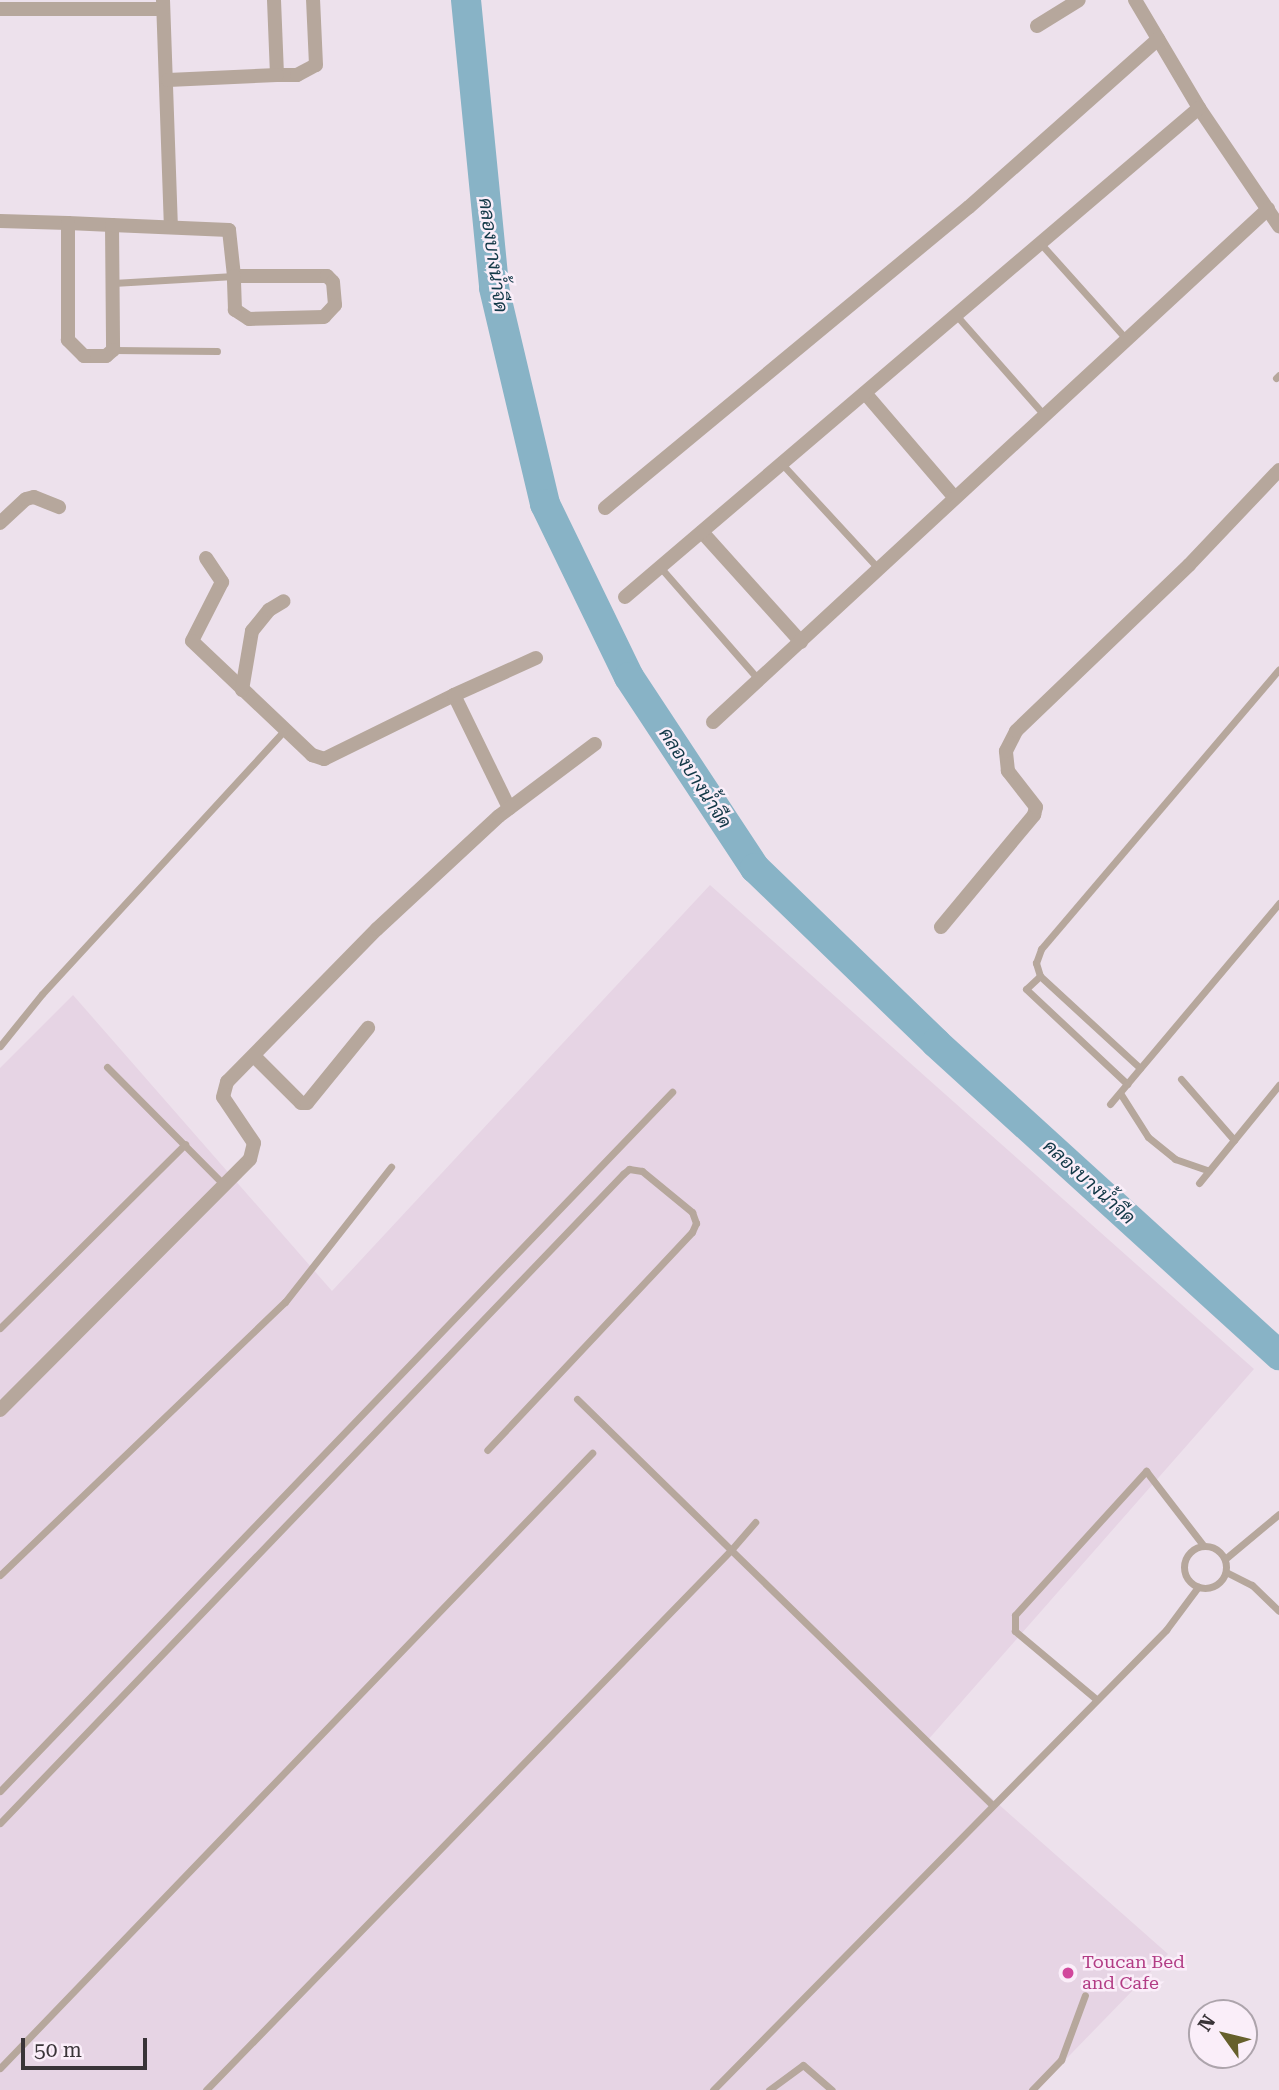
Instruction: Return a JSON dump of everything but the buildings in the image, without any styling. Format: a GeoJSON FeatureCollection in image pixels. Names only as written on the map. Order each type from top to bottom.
{"type":"FeatureCollection","features":[{"type":"Feature","properties":{"kind":"street"},"geometry":{"type":"LineString","coordinates":[[275,0],[277,75]]}},
{"type":"Feature","properties":{"kind":"street"},"geometry":{"type":"LineString","coordinates":[[168,80],[310,72],[316,65],[313,0]]}},
{"type":"Feature","properties":{"kind":"street"},"geometry":{"type":"LineString","coordinates":[[1037,26],[1079,0]]}},
{"type":"Feature","properties":{"kind":"street"},"geometry":{"type":"LineString","coordinates":[[1136,0],[1199,108],[1279,226]]}},
{"type":"Feature","properties":{"kind":"street"},"geometry":{"type":"LineString","coordinates":[[1,6],[163,5],[168,80],[171,226]]}},
{"type":"Feature","properties":{"kind":"street"},"geometry":{"type":"LineString","coordinates":[[605,508],[969,207],[1158,39]]}},
{"type":"Feature","properties":{"kind":"street"},"geometry":{"type":"LineString","coordinates":[[625,597],[1199,108]]}},
{"type":"Feature","properties":{"kind":"street"},"geometry":{"type":"LineString","coordinates":[[713,722],[1268,209]]}},
{"type":"Feature","properties":{"kind":"street"},"geometry":{"type":"LineString","coordinates":[[0,221],[229,230],[235,310],[248,319],[324,317],[335,304],[333,282],[327,276],[234,276]]}},
{"type":"Feature","properties":{"kind":"street"},"geometry":{"type":"LineString","coordinates":[[68,223],[68,340],[84,356],[106,356],[113,350],[111,225]]}},
{"type":"Feature","properties":{"kind":"street"},"geometry":{"type":"LineString","coordinates":[[865,393],[955,498]]}},
{"type":"Feature","properties":{"kind":"street"},"geometry":{"type":"LineString","coordinates":[[941,927],[1034,815],[1036,807],[1008,771],[1006,751],[1016,731],[1189,565],[1279,470]]}},
{"type":"Feature","properties":{"kind":"street"},"geometry":{"type":"LineString","coordinates":[[0,523],[26,499],[34,497],[59,507]]}},
{"type":"Feature","properties":{"kind":"street"},"geometry":{"type":"LineString","coordinates":[[702,532],[800,642]]}},
{"type":"Feature","properties":{"kind":"street"},"geometry":{"type":"LineString","coordinates":[[206,558],[222,582],[192,641],[312,755],[324,759],[536,657]]}},
{"type":"Feature","properties":{"kind":"street"},"geometry":{"type":"LineString","coordinates":[[242,690],[252,631],[270,610],[284,601]]}},
{"type":"Feature","properties":{"kind":"street"},"geometry":{"type":"LineString","coordinates":[[454,695],[509,808]]}},
{"type":"Feature","properties":{"kind":"street"},"geometry":{"type":"LineString","coordinates":[[0,1410],[226,1187],[255,1152],[222,1089],[377,929],[509,808],[595,744]]}},
{"type":"Feature","properties":{"kind":"street"},"geometry":{"type":"LineString","coordinates":[[254,1056],[301,1103],[307,1103],[368,1028]]}},
{"type":"Feature","properties":{"kind":"lane"},"geometry":{"type":"LineString","coordinates":[[1040,243],[1127,340]]}},
{"type":"Feature","properties":{"kind":"lane"},"geometry":{"type":"LineString","coordinates":[[113,283],[234,276]]}},
{"type":"Feature","properties":{"kind":"lane"},"geometry":{"type":"LineString","coordinates":[[956,315],[1045,416]]}},
{"type":"Feature","properties":{"kind":"lane"},"geometry":{"type":"LineString","coordinates":[[113,350],[217,351]]}},
{"type":"Feature","properties":{"kind":"lane"},"geometry":{"type":"LineString","coordinates":[[782,464],[880,569]]}},
{"type":"Feature","properties":{"kind":"lane"},"geometry":{"type":"LineString","coordinates":[[660,567],[760,680]]}},
{"type":"Feature","properties":{"kind":"lane"},"geometry":{"type":"LineString","coordinates":[[1140,1068],[1040,976],[1036,963],[1041,949],[1279,669]]}},
{"type":"Feature","properties":{"kind":"lane"},"geometry":{"type":"LineString","coordinates":[[0,1046],[51,984],[285,730]]}},
{"type":"Feature","properties":{"kind":"lane"},"geometry":{"type":"LineString","coordinates":[[1110,1104],[1279,903]]}},
{"type":"Feature","properties":{"kind":"lane"},"geometry":{"type":"LineString","coordinates":[[1040,976],[1026,989],[1127,1084]]}},
{"type":"Feature","properties":{"kind":"lane"},"geometry":{"type":"LineString","coordinates":[[107,1067],[226,1187]]}},
{"type":"Feature","properties":{"kind":"lane"},"geometry":{"type":"LineString","coordinates":[[1181,1079],[1234,1140]]}},
{"type":"Feature","properties":{"kind":"lane"},"geometry":{"type":"LineString","coordinates":[[1199,1183],[1279,1085]]}},
{"type":"Feature","properties":{"kind":"lane"},"geometry":{"type":"LineString","coordinates":[[0,1791],[672,1092]]}},
{"type":"Feature","properties":{"kind":"lane"},"geometry":{"type":"LineString","coordinates":[[1120,1093],[1148,1138],[1175,1159],[1209,1171]]}},
{"type":"Feature","properties":{"kind":"lane"},"geometry":{"type":"LineString","coordinates":[[0,1328],[185,1144]]}},
{"type":"Feature","properties":{"kind":"lane"},"geometry":{"type":"LineString","coordinates":[[0,1575],[285,1302],[391,1167]]}},
{"type":"Feature","properties":{"kind":"lane"},"geometry":{"type":"LineString","coordinates":[[0,1823],[623,1174],[642,1171],[692,1212],[696,1223],[692,1232],[487,1450]]}},
{"type":"Feature","properties":{"kind":"lane"},"geometry":{"type":"LineString","coordinates":[[577,1399],[991,1804]]}},
{"type":"Feature","properties":{"kind":"lane"},"geometry":{"type":"LineString","coordinates":[[0,2068],[592,1453]]}},
{"type":"Feature","properties":{"kind":"lane"},"geometry":{"type":"LineString","coordinates":[[1096,1699],[1015,1631],[1015,1615],[1146,1471],[1203,1545],[1216,1549],[1225,1559],[1226,1572],[1212,1587],[1198,1587],[1188,1579],[1184,1567],[1192,1550],[1203,1545]]}},
{"type":"Feature","properties":{"kind":"lane"},"geometry":{"type":"LineString","coordinates":[[1225,1559],[1279,1514]]}},
{"type":"Feature","properties":{"kind":"lane"},"geometry":{"type":"LineString","coordinates":[[206,2090],[731,1550],[755,1522]]}},
{"type":"Feature","properties":{"kind":"lane"},"geometry":{"type":"LineString","coordinates":[[1226,1572],[1252,1585],[1279,1611]]}},
{"type":"Feature","properties":{"kind":"lane"},"geometry":{"type":"LineString","coordinates":[[713,2090],[991,1804],[1166,1630],[1198,1587]]}},
{"type":"Feature","properties":{"kind":"lane"},"geometry":{"type":"LineString","coordinates":[[1032,2090],[1061,2060],[1085,1996]]}},
{"type":"Feature","properties":{"kind":"lane"},"geometry":{"type":"LineString","coordinates":[[769,2090],[803,2065],[832,2090]]}},
{"type":"Feature","properties":{"kind":"shaded area"},"geometry":{"type":"Polygon","coordinates":[[[710,885],[1254,1369],[927,1741],[1168,1954],[1036,2090],[0,2090],[0,1068],[73,995],[332,1291],[710,885]]]}},
{"type":"Feature","properties":{"kind":"waterway","name":"คลองบางน้ำจืด"},"geometry":{"type":"LineString","coordinates":[[466,0],[494,288],[545,504],[629,677],[755,868],[936,1043],[1279,1355]]}},
{"type":"Feature","properties":{"kind":"place","name":"Toucan Bed and Cafe"},"geometry":{"type":"Point","coordinates":[1068,1973]}}]}
